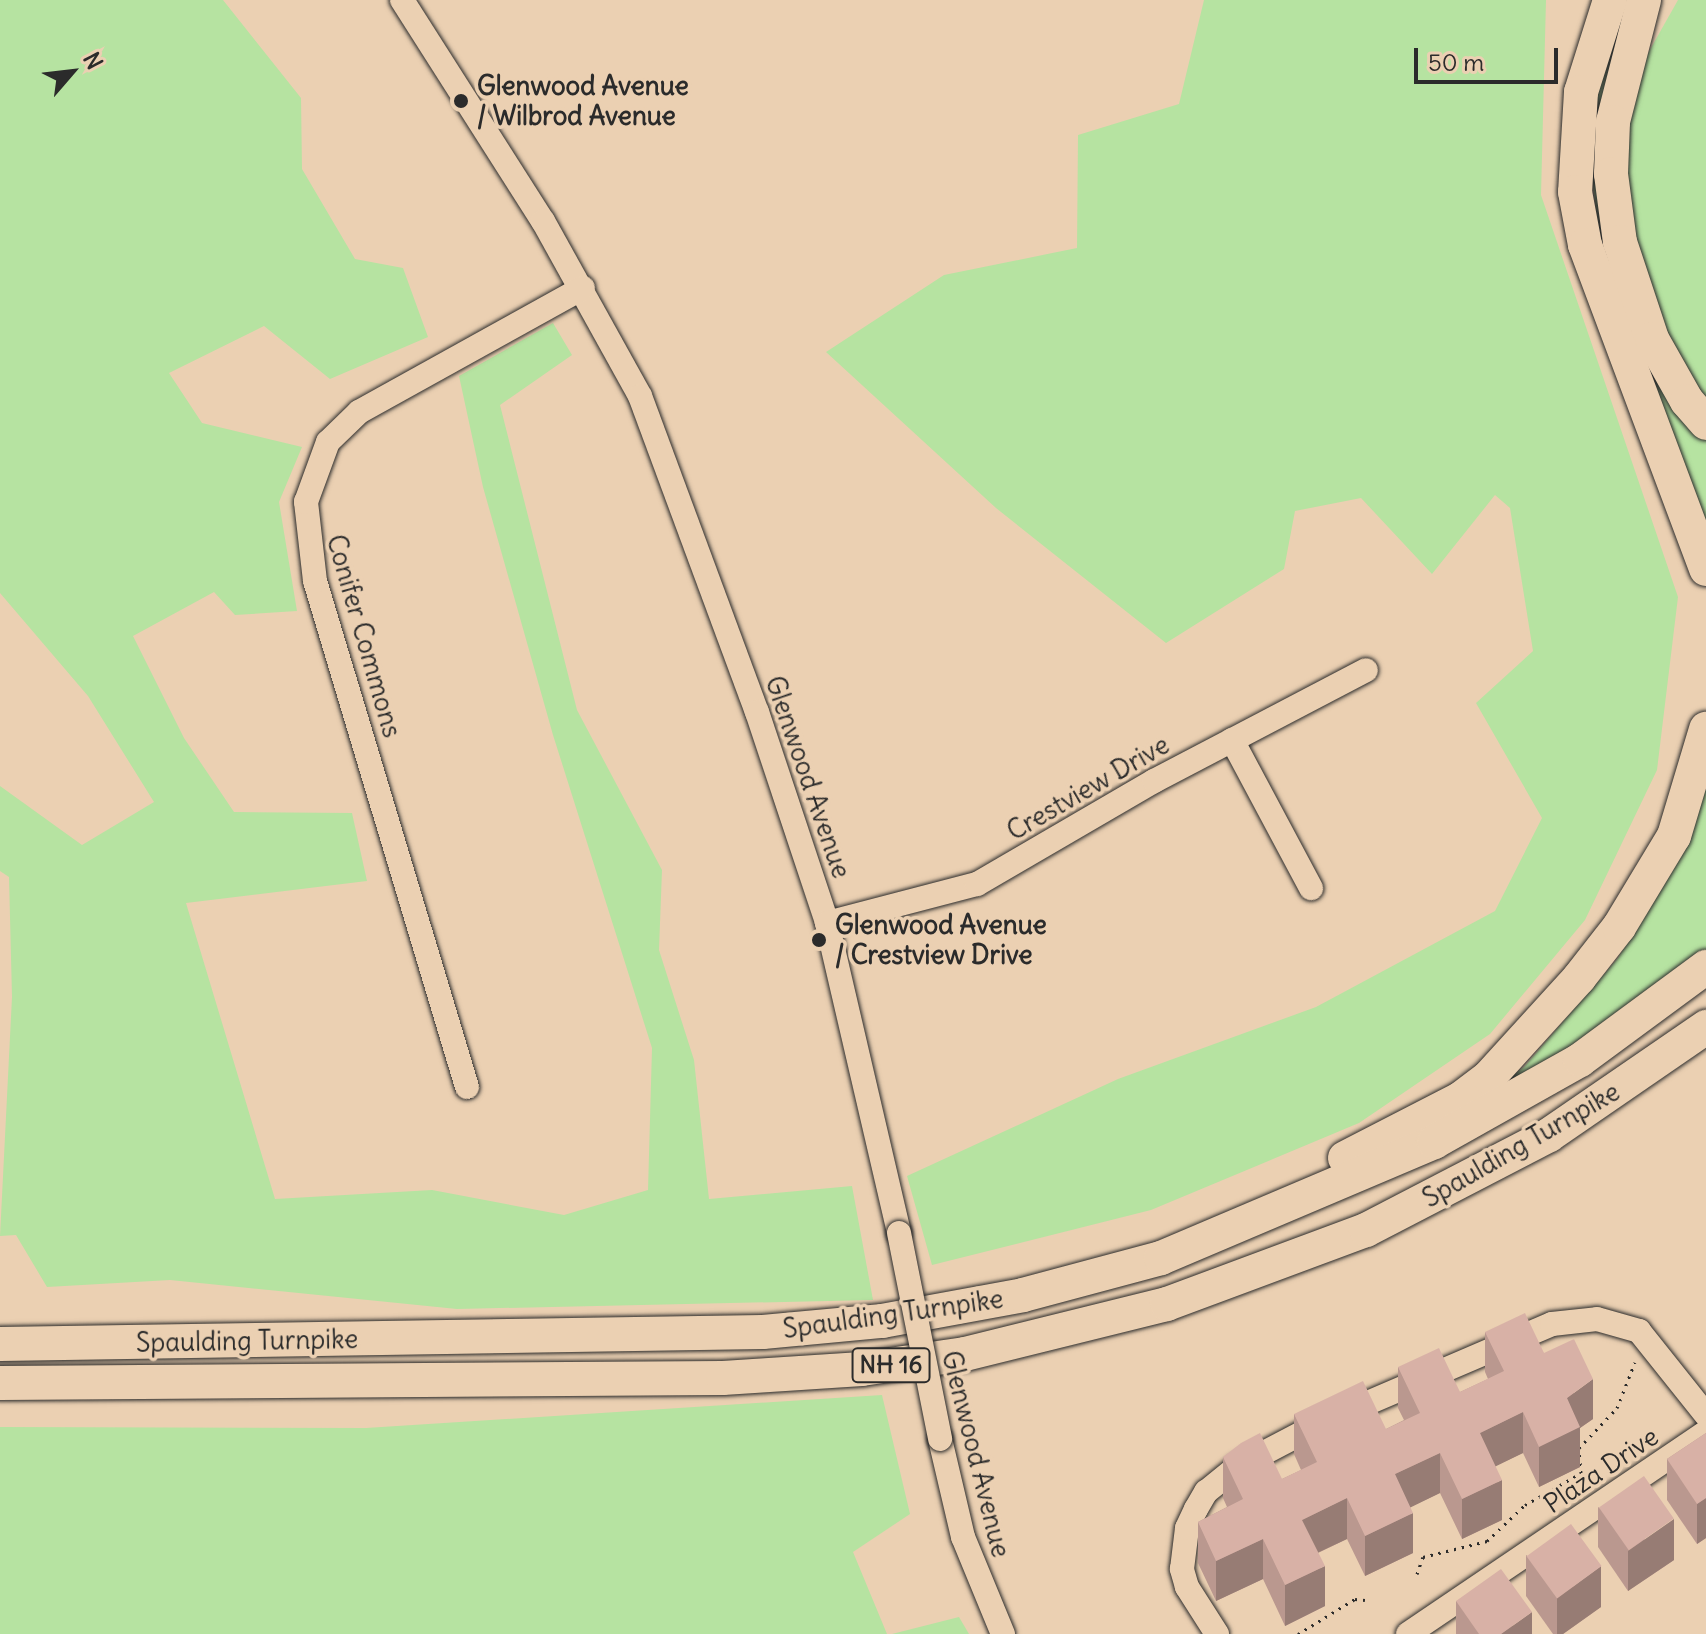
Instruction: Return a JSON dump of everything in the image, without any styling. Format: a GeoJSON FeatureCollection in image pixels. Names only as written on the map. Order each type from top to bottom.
{"type":"FeatureCollection","features":[{"type":"Feature","properties":{"kind":"highway"},"geometry":{"type":"LineString","coordinates":[[1636,2],[1613,122],[1611,174],[1620,242],[1652,339],[1687,401],[1706,423]]}},
{"type":"Feature","properties":{"kind":"highway"},"geometry":{"type":"LineString","coordinates":[[1636,2],[1581,92],[1575,192],[1591,260],[1706,569]]}},
{"type":"Feature","properties":{"kind":"highway"},"geometry":{"type":"LineString","coordinates":[[1178,1251],[1221,1218],[1371,1146],[1489,1077],[1579,978],[1643,889],[1674,836],[1706,729]]}},
{"type":"Feature","properties":{"kind":"highway","name":"Spaulding Turnpike"},"geometry":{"type":"LineString","coordinates":[[0,1344],[763,1332],[954,1309],[1073,1283],[1178,1251],[1336,1188],[1495,1111],[1580,1060],[1706,967]]}},
{"type":"Feature","properties":{"kind":"highway","name":"Spaulding Turnpike"},"geometry":{"type":"LineString","coordinates":[[0,1383],[723,1378],[862,1369],[979,1351],[1167,1304],[1366,1230],[1549,1135],[1706,1027]]}},
{"type":"Feature","properties":{"kind":"street","name":"Glenwood Avenue"},"geometry":{"type":"LineString","coordinates":[[413,3],[583,288],[658,440],[757,712],[827,923],[899,1233],[963,1537],[1003,1634]]}},
{"type":"Feature","properties":{"kind":"street","name":"Conifer Commons"},"geometry":{"type":"LineString","coordinates":[[467,1087],[315,581],[306,502],[328,442],[359,412],[583,288]]}},
{"type":"Feature","properties":{"kind":"street","name":"Crestview Drive"},"geometry":{"type":"LineString","coordinates":[[827,923],[977,884],[1232,740],[1366,670]]}},
{"type":"Feature","properties":{"kind":"street"},"geometry":{"type":"LineString","coordinates":[[1232,740],[1311,888]]}},
{"type":"Feature","properties":{"kind":"street"},"geometry":{"type":"LineString","coordinates":[[1217,1634],[1187,1587],[1182,1569],[1187,1528],[1206,1492],[1220,1478],[1321,1423],[1552,1324],[1597,1319],[1620,1323],[1646,1337],[1706,1415]]}},
{"type":"Feature","properties":{"kind":"street","name":"Plaza Drive"},"geometry":{"type":"LineString","coordinates":[[1408,1634],[1706,1432]]}},
{"type":"Feature","properties":{"kind":"path"},"geometry":{"type":"LineString","coordinates":[[1417,1574],[1423,1557],[1487,1541],[1525,1505],[1581,1473],[1579,1448],[1617,1408],[1646,1337]]}},
{"type":"Feature","properties":{"kind":"path"},"geometry":{"type":"LineString","coordinates":[[1298,1634],[1355,1599],[1365,1600]]}},
{"type":"Feature","properties":{"kind":"green space"},"geometry":{"type":"Polygon","coordinates":[[[0,0],[223,0],[301,98],[302,169],[355,259],[403,268],[428,337],[330,379],[264,326],[169,373],[202,423],[302,447],[279,502],[297,611],[235,615],[214,592],[133,636],[184,738],[234,812],[352,813],[367,881],[186,903],[275,1199],[432,1190],[564,1215],[648,1190],[652,1048],[553,735],[483,487],[459,376],[553,323],[572,355],[500,405],[577,710],[662,870],[659,950],[694,1060],[709,1199],[852,1186],[873,1300],[457,1309],[170,1280],[47,1287],[16,1235],[0,1236],[12,997],[9,877],[0,871],[0,786],[82,845],[154,802],[88,696],[0,593],[0,0]]]}},
{"type":"Feature","properties":{"kind":"green space"},"geometry":{"type":"Polygon","coordinates":[[[1204,0],[1546,0],[1541,195],[1678,597],[1657,770],[1585,920],[1490,1034],[1359,1123],[1151,1210],[932,1265],[907,1176],[1118,1079],[1316,1007],[1495,911],[1542,818],[1476,703],[1533,651],[1510,508],[1495,495],[1432,574],[1361,498],[1295,511],[1284,569],[1166,643],[996,508],[826,352],[944,275],[1077,248],[1078,135],[1179,104],[1204,0]]]}},
{"type":"Feature","properties":{"kind":"green space"},"geometry":{"type":"Polygon","coordinates":[[[1678,0],[1706,0],[1706,405],[1678,360],[1641,271],[1627,177],[1630,113],[1643,62],[1678,0]]]}},
{"type":"Feature","properties":{"kind":"green space"},"geometry":{"type":"Polygon","coordinates":[[[1620,15],[1625,17],[1603,163],[1706,435],[1706,532],[1600,245],[1591,165],[1592,113],[1620,15]]]}},
{"type":"Feature","properties":{"kind":"green space"},"geometry":{"type":"Polygon","coordinates":[[[1706,760],[1706,954],[1624,1016],[1476,1103],[1524,1067],[1618,958],[1660,886],[1706,760]]]}},
{"type":"Feature","properties":{"kind":"green space"},"geometry":{"type":"Polygon","coordinates":[[[882,1395],[910,1514],[853,1552],[887,1634],[0,1634],[0,1427],[366,1428],[882,1395]]]}},
{"type":"Feature","properties":{"kind":"green space"},"geometry":{"type":"Polygon","coordinates":[[[959,1617],[969,1634],[892,1634],[959,1617]]]}},
{"type":"Feature","properties":{"kind":"building"},"geometry":{"type":"Polygon","coordinates":[[[1525,1313],[1544,1353],[1574,1339],[1593,1379],[1567,1398],[1580,1427],[1539,1447],[1523,1412],[1480,1433],[1502,1480],[1462,1499],[1440,1453],[1395,1474],[1413,1513],[1365,1536],[1347,1498],[1302,1520],[1325,1566],[1285,1585],[1263,1539],[1216,1561],[1198,1522],[1243,1499],[1223,1457],[1260,1433],[1282,1479],[1317,1462],[1294,1414],[1363,1381],[1386,1429],[1420,1413],[1398,1367],[1439,1348],[1460,1392],[1504,1371],[1485,1332],[1525,1313]]]}},
{"type":"Feature","properties":{"kind":"building"},"geometry":{"type":"Polygon","coordinates":[[[1706,1433],[1706,1498],[1697,1504],[1667,1459],[1706,1433]]]}},
{"type":"Feature","properties":{"kind":"building"},"geometry":{"type":"Polygon","coordinates":[[[1644,1476],[1674,1519],[1629,1550],[1599,1508],[1644,1476]]]}},
{"type":"Feature","properties":{"kind":"building"},"geometry":{"type":"Polygon","coordinates":[[[1571,1524],[1602,1566],[1557,1598],[1527,1556],[1571,1524]]]}},
{"type":"Feature","properties":{"kind":"building"},"geometry":{"type":"Polygon","coordinates":[[[1501,1569],[1532,1612],[1501,1634],[1479,1634],[1456,1601],[1501,1569]]]}},
{"type":"Feature","properties":{"kind":"place","name":"Glenwood Avenue / Wilbrod Avenue"},"geometry":{"type":"Point","coordinates":[461,101]}},
{"type":"Feature","properties":{"kind":"place","name":"Glenwood Avenue / Crestview Drive"},"geometry":{"type":"Point","coordinates":[819,940]}}]}
